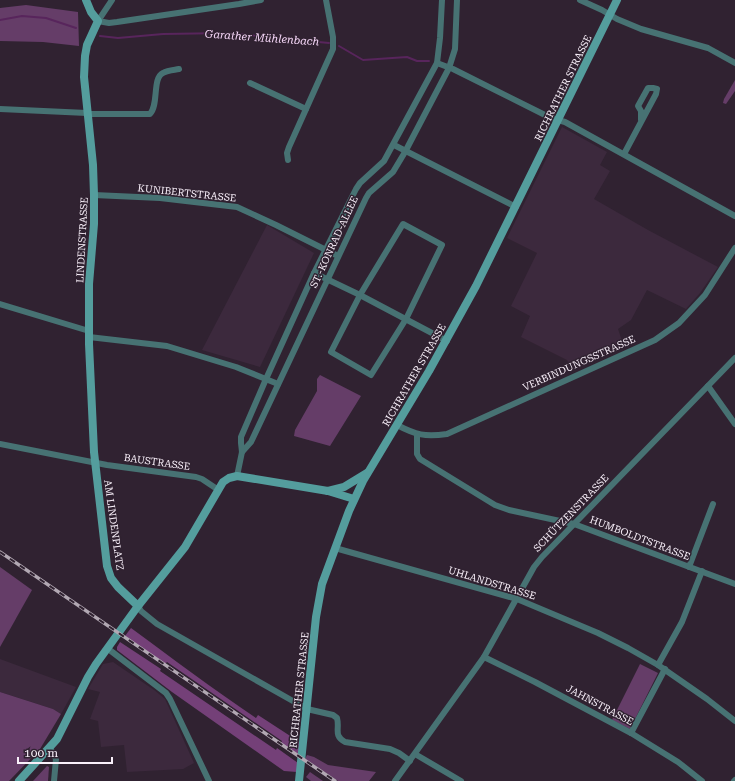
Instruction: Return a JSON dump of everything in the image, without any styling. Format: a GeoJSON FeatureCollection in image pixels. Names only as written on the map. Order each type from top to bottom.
{"type":"FeatureCollection","features":[{"type":"Feature","properties":{"kind":"main road"},"geometry":{"type":"LineString","coordinates":[[86,0],[91,12],[98,21]]}},
{"type":"Feature","properties":{"kind":"main road","name":"RICHRATHER STRASSE"},"geometry":{"type":"LineString","coordinates":[[299,781],[316,616],[322,584],[354,499],[369,471],[447,341],[476,286],[617,0]]}},
{"type":"Feature","properties":{"kind":"main road","name":"LINDENSTRASSE"},"geometry":{"type":"LineString","coordinates":[[96,463],[89,334],[89,284],[94,224],[94,195],[93,165],[84,77],[85,56],[89,38],[98,21]]}},
{"type":"Feature","properties":{"kind":"main road","name":"AM LINDENPLATZ"},"geometry":{"type":"LineString","coordinates":[[96,463],[107,566],[111,578],[118,587],[138,606]]}},
{"type":"Feature","properties":{"kind":"main road"},"geometry":{"type":"LineString","coordinates":[[328,490],[344,487],[369,471]]}},
{"type":"Feature","properties":{"kind":"main road"},"geometry":{"type":"LineString","coordinates":[[19,781],[57,739],[88,677],[138,606],[185,547],[217,489],[225,480],[233,476],[237,476],[328,490],[354,499]]}},
{"type":"Feature","properties":{"kind":"main road"},"geometry":{"type":"LineString","coordinates":[[344,487],[350,491],[354,499]]}},
{"type":"Feature","properties":{"kind":"street"},"geometry":{"type":"LineString","coordinates":[[112,0],[98,21],[109,23],[261,0]]}},
{"type":"Feature","properties":{"kind":"street"},"geometry":{"type":"LineString","coordinates":[[288,160],[289,147],[333,49],[333,37],[326,0]]}},
{"type":"Feature","properties":{"kind":"street","name":"ST.-KONRAD-ALLEE"},"geometry":{"type":"LineString","coordinates":[[237,476],[242,452],[242,437],[266,379],[314,273],[357,186],[384,162],[437,63],[442,0]]}},
{"type":"Feature","properties":{"kind":"street","name":"ST.-KONRAD-ALLEE"},"geometry":{"type":"LineString","coordinates":[[242,452],[251,442],[366,198],[390,176],[405,152],[449,68],[455,49],[457,0]]}},
{"type":"Feature","properties":{"kind":"street"},"geometry":{"type":"LineString","coordinates":[[580,0],[641,29],[708,48],[735,63]]}},
{"type":"Feature","properties":{"kind":"street"},"geometry":{"type":"LineString","coordinates":[[437,63],[558,120],[624,154],[735,216]]}},
{"type":"Feature","properties":{"kind":"street"},"geometry":{"type":"LineString","coordinates":[[0,109],[150,114],[154,109],[159,78],[164,72],[179,70]]}},
{"type":"Feature","properties":{"kind":"street"},"geometry":{"type":"LineString","coordinates":[[250,83],[306,109]]}},
{"type":"Feature","properties":{"kind":"street"},"geometry":{"type":"LineString","coordinates":[[624,154],[656,94],[657,89],[648,88],[638,106],[641,111],[641,120]]}},
{"type":"Feature","properties":{"kind":"street"},"geometry":{"type":"LineString","coordinates":[[394,145],[405,152],[516,207]]}},
{"type":"Feature","properties":{"kind":"street","name":"KUNIBERTSTRASSE"},"geometry":{"type":"LineString","coordinates":[[94,195],[160,198],[237,207],[338,256]]}},
{"type":"Feature","properties":{"kind":"street"},"geometry":{"type":"LineString","coordinates":[[403,224],[442,245],[406,319],[371,375],[331,352],[360,295],[403,224]]}},
{"type":"Feature","properties":{"kind":"street","name":"VERBINDUNGSSTRASSE"},"geometry":{"type":"LineString","coordinates":[[397,425],[417,434],[430,436],[447,434],[655,340],[679,323],[705,295],[735,248]]}},
{"type":"Feature","properties":{"kind":"street"},"geometry":{"type":"LineString","coordinates":[[314,273],[360,295],[447,341]]}},
{"type":"Feature","properties":{"kind":"street"},"geometry":{"type":"LineString","coordinates":[[0,304],[89,334],[166,346],[236,368],[278,384]]}},
{"type":"Feature","properties":{"kind":"street","name":"SCHÜTZENSTRASSE"},"geometry":{"type":"LineString","coordinates":[[395,781],[484,657],[534,567],[542,557],[735,358]]}},
{"type":"Feature","properties":{"kind":"street"},"geometry":{"type":"LineString","coordinates":[[708,386],[735,424]]}},
{"type":"Feature","properties":{"kind":"street","name":"HUMBOLDTSTRASSE"},"geometry":{"type":"LineString","coordinates":[[417,434],[417,454],[420,460],[495,505],[509,510],[574,524],[735,584]]}},
{"type":"Feature","properties":{"kind":"street","name":"BAUSTRASSE"},"geometry":{"type":"LineString","coordinates":[[0,444],[96,463],[196,477],[202,479],[217,489]]}},
{"type":"Feature","properties":{"kind":"street"},"geometry":{"type":"LineString","coordinates":[[689,567],[713,504]]}},
{"type":"Feature","properties":{"kind":"street","name":"UHLANDSTRASSE"},"geometry":{"type":"LineString","coordinates":[[335,548],[517,599],[598,633],[658,664],[735,721]]}},
{"type":"Feature","properties":{"kind":"street"},"geometry":{"type":"LineString","coordinates":[[658,664],[682,622],[702,571]]}},
{"type":"Feature","properties":{"kind":"street"},"geometry":{"type":"LineString","coordinates":[[138,606],[157,624],[307,709],[333,715],[337,718],[337,736],[345,742],[390,749],[399,753],[410,761]]}},
{"type":"Feature","properties":{"kind":"street"},"geometry":{"type":"LineString","coordinates":[[107,648],[166,693],[209,781]]}},
{"type":"Feature","properties":{"kind":"street","name":"JAHNSTRASSE"},"geometry":{"type":"LineString","coordinates":[[484,657],[536,682],[631,733],[678,762],[702,781]]}},
{"type":"Feature","properties":{"kind":"street"},"geometry":{"type":"LineString","coordinates":[[631,733],[665,669]]}},
{"type":"Feature","properties":{"kind":"street"},"geometry":{"type":"LineString","coordinates":[[50,748],[56,759],[54,781]]}},
{"type":"Feature","properties":{"kind":"street"},"geometry":{"type":"LineString","coordinates":[[415,754],[461,781]]}},
{"type":"Feature","properties":{"kind":"shaded area"},"geometry":{"type":"Polygon","coordinates":[[[26,5],[78,12],[79,46],[43,42],[0,41],[0,8],[26,5]]]}},
{"type":"Feature","properties":{"kind":"shaded area"},"geometry":{"type":"Polygon","coordinates":[[[735,80],[735,91],[726,104],[723,103],[724,99],[735,80]]]}},
{"type":"Feature","properties":{"kind":"shaded area"},"geometry":{"type":"Polygon","coordinates":[[[562,127],[607,152],[600,165],[610,171],[594,199],[648,230],[718,267],[700,293],[686,309],[647,290],[631,320],[618,329],[624,347],[573,370],[567,360],[521,337],[530,316],[511,306],[537,253],[507,238],[562,127]]]}},
{"type":"Feature","properties":{"kind":"shaded area"},"geometry":{"type":"Polygon","coordinates":[[[267,225],[314,253],[260,367],[202,350],[267,225]]]}},
{"type":"Feature","properties":{"kind":"shaded area"},"geometry":{"type":"Polygon","coordinates":[[[320,375],[361,396],[330,446],[294,436],[295,430],[317,391],[317,379],[320,375]]]}},
{"type":"Feature","properties":{"kind":"shaded area"},"geometry":{"type":"Polygon","coordinates":[[[0,567],[32,590],[0,647],[0,567]]]}},
{"type":"Feature","properties":{"kind":"shaded area"},"geometry":{"type":"Polygon","coordinates":[[[131,628],[256,718],[258,715],[301,743],[299,755],[281,743],[282,741],[167,662],[165,664],[125,636],[131,628]]]}},
{"type":"Feature","properties":{"kind":"shaded area"},"geometry":{"type":"Polygon","coordinates":[[[120,642],[276,750],[277,748],[298,763],[297,772],[284,771],[172,692],[117,650],[120,642]]]}},
{"type":"Feature","properties":{"kind":"shaded area"},"geometry":{"type":"Polygon","coordinates":[[[0,659],[76,687],[61,714],[53,709],[0,692],[0,659]]]}},
{"type":"Feature","properties":{"kind":"shaded area"},"geometry":{"type":"Polygon","coordinates":[[[113,662],[165,699],[194,763],[183,769],[127,772],[124,745],[101,747],[98,721],[90,719],[100,692],[88,689],[103,664],[113,662]]]}},
{"type":"Feature","properties":{"kind":"shaded area"},"geometry":{"type":"Polygon","coordinates":[[[640,664],[658,673],[630,729],[612,720],[640,664]]]}},
{"type":"Feature","properties":{"kind":"shaded area"},"geometry":{"type":"Polygon","coordinates":[[[0,692],[53,709],[61,714],[40,749],[9,781],[0,781],[0,692]]]}},
{"type":"Feature","properties":{"kind":"shaded area"},"geometry":{"type":"Polygon","coordinates":[[[307,755],[314,757],[328,765],[376,772],[369,781],[338,781],[305,759],[307,755]]]}},
{"type":"Feature","properties":{"kind":"shaded area"},"geometry":{"type":"Polygon","coordinates":[[[47,766],[49,767],[48,781],[33,781],[47,766]]]}},
{"type":"Feature","properties":{"kind":"shaded area"},"geometry":{"type":"Polygon","coordinates":[[[310,772],[323,781],[311,781],[306,777],[310,772]]]}},
{"type":"Feature","properties":{"kind":"waterway","name":"Garather Mühlenbach"},"geometry":{"type":"LineString","coordinates":[[0,20],[22,16],[46,18],[76,28]]}},
{"type":"Feature","properties":{"kind":"waterway","name":"Garather Mühlenbach"},"geometry":{"type":"LineString","coordinates":[[100,36],[118,38],[163,34],[227,33],[329,43]]}},
{"type":"Feature","properties":{"kind":"waterway","name":"Garather Mühlenbach"},"geometry":{"type":"LineString","coordinates":[[339,46],[363,60],[407,57],[417,61],[429,61]]}},
{"type":"Feature","properties":{"kind":"railway"},"geometry":{"type":"LineString","coordinates":[[0,552],[335,781]]}}]}
